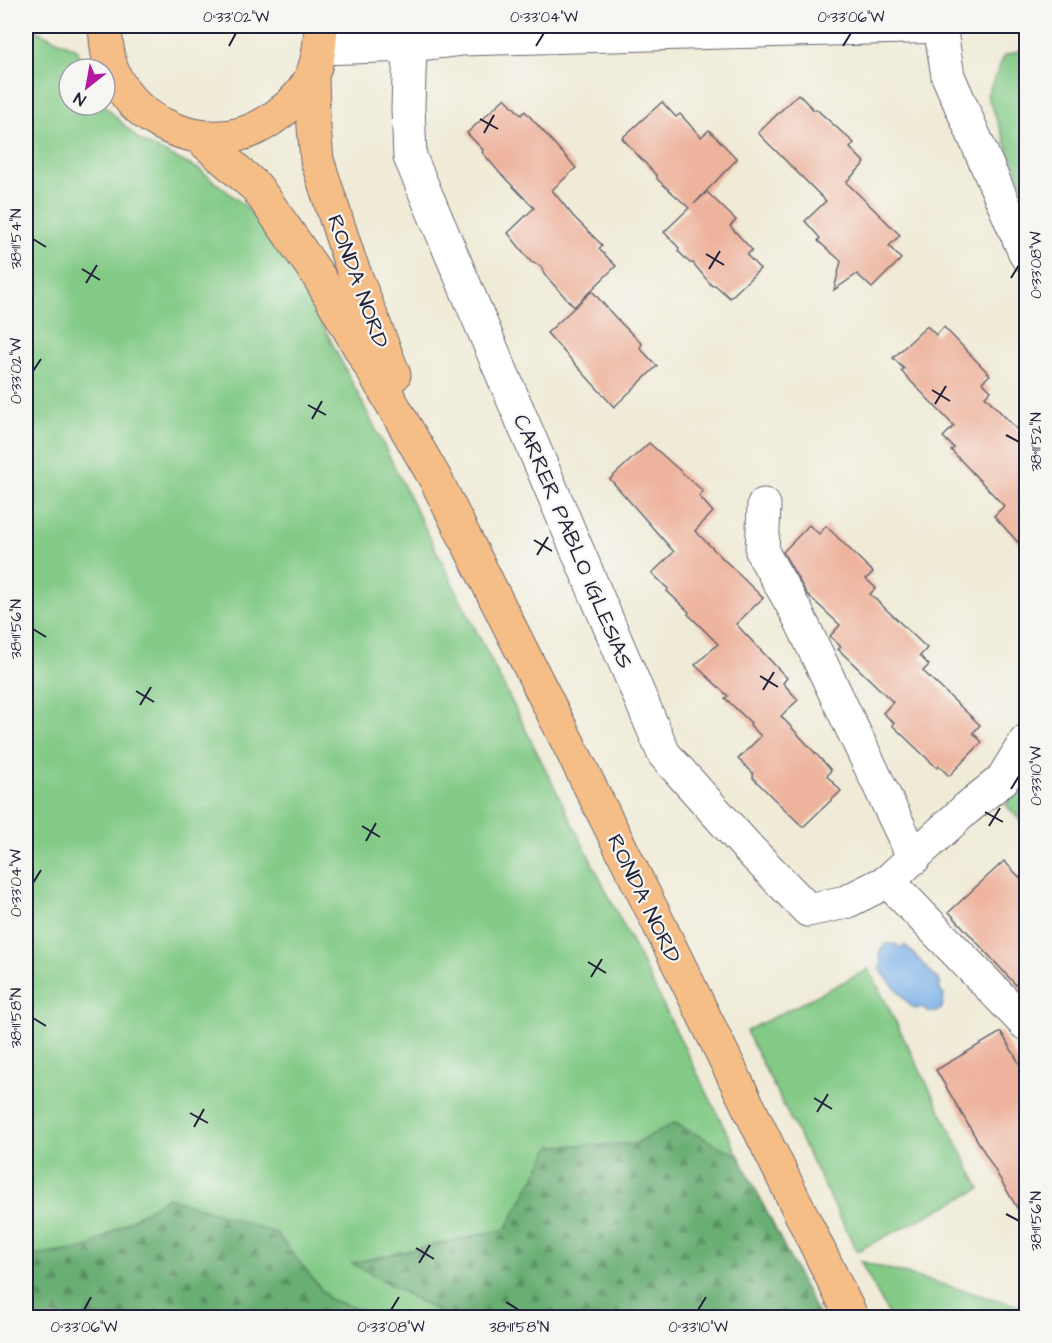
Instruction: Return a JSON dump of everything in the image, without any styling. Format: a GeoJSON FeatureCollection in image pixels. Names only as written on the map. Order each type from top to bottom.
{"type":"FeatureCollection","features":[{"type":"Feature","properties":{"kind":"main road"},"geometry":{"type":"LineString","coordinates":[[105,26],[112,70],[127,95],[147,115],[171,129],[199,137],[233,136],[265,125],[292,104],[317,50]]}},
{"type":"Feature","properties":{"kind":"main road","name":"RONDA NORD"},"geometry":{"type":"LineString","coordinates":[[317,50],[313,116],[317,160],[349,259],[436,480]]}},
{"type":"Feature","properties":{"kind":"main road","name":"RONDA NORD"},"geometry":{"type":"LineString","coordinates":[[199,137],[256,188],[319,277],[436,480],[852,1317]]}},
{"type":"Feature","properties":{"kind":"street"},"geometry":{"type":"LineString","coordinates":[[940,26],[948,76],[1026,255]]}},
{"type":"Feature","properties":{"kind":"street"},"geometry":{"type":"LineString","coordinates":[[317,50],[410,45],[461,39],[945,26]]}},
{"type":"Feature","properties":{"kind":"street","name":"CARRER PABLO IGLESIAS"},"geometry":{"type":"LineString","coordinates":[[410,45],[408,108],[410,157],[664,754],[747,847],[808,910],[846,902],[888,881]]}},
{"type":"Feature","properties":{"kind":"street"},"geometry":{"type":"LineString","coordinates":[[764,505],[762,552],[798,613],[914,858]]}},
{"type":"Feature","properties":{"kind":"street"},"geometry":{"type":"LineString","coordinates":[[1026,741],[1002,780],[966,809],[888,881],[1026,1024]]}},
{"type":"Feature","properties":{"kind":"green space"},"geometry":{"type":"Polygon","coordinates":[[[26,29],[32,29],[77,49],[79,57],[57,57],[57,117],[116,117],[139,140],[200,170],[244,205],[286,253],[819,1317],[26,1317],[26,29]]]}},
{"type":"Feature","properties":{"kind":"green space"},"geometry":{"type":"Polygon","coordinates":[[[1026,48],[1026,194],[987,95],[1004,56],[1026,48]]]}},
{"type":"Feature","properties":{"kind":"green space"},"geometry":{"type":"Polygon","coordinates":[[[1026,773],[1026,827],[1006,805],[1026,773]]]}},
{"type":"Feature","properties":{"kind":"green space"},"geometry":{"type":"Polygon","coordinates":[[[869,969],[980,1189],[857,1251],[746,1031],[869,969]]]}},
{"type":"Feature","properties":{"kind":"green space"},"geometry":{"type":"Polygon","coordinates":[[[674,1123],[739,1156],[819,1317],[447,1317],[352,1263],[506,1229],[551,1146],[634,1144],[674,1123]]]}},
{"type":"Feature","properties":{"kind":"green space"},"geometry":{"type":"Polygon","coordinates":[[[168,1197],[276,1233],[329,1299],[381,1317],[26,1317],[26,1256],[85,1249],[168,1197]]]}},
{"type":"Feature","properties":{"kind":"green space"},"geometry":{"type":"Polygon","coordinates":[[[860,1261],[1026,1308],[1026,1317],[890,1317],[860,1261]]]}},
{"type":"Feature","properties":{"kind":"water"},"geometry":{"type":"Polygon","coordinates":[[[887,944],[895,944],[901,948],[905,945],[940,982],[940,991],[944,995],[942,1008],[936,1012],[928,1012],[923,1007],[917,1009],[911,1006],[879,969],[882,964],[879,954],[887,944]]]}},
{"type":"Feature","properties":{"kind":"building"},"geometry":{"type":"Polygon","coordinates":[[[798,94],[854,143],[850,148],[865,163],[846,182],[900,235],[889,246],[901,259],[872,288],[857,274],[834,290],[841,261],[818,241],[820,238],[805,221],[826,201],[758,133],[798,94]]]}},
{"type":"Feature","properties":{"kind":"building"},"geometry":{"type":"Polygon","coordinates":[[[505,98],[521,115],[525,111],[576,168],[552,190],[573,216],[602,245],[599,249],[616,266],[574,307],[544,274],[541,266],[531,262],[508,233],[534,208],[499,172],[467,133],[505,98]]]}},
{"type":"Feature","properties":{"kind":"building"},"geometry":{"type":"Polygon","coordinates":[[[662,102],[676,117],[680,114],[701,137],[709,130],[737,159],[694,204],[707,192],[736,220],[730,226],[752,250],[747,255],[760,269],[730,298],[715,285],[712,286],[693,263],[690,263],[678,251],[679,248],[664,232],[689,208],[657,179],[657,176],[622,138],[662,102]]]}},
{"type":"Feature","properties":{"kind":"building"},"geometry":{"type":"Polygon","coordinates":[[[592,291],[642,344],[640,348],[657,366],[614,407],[547,333],[592,291]]]}},
{"type":"Feature","properties":{"kind":"building"},"geometry":{"type":"Polygon","coordinates":[[[927,326],[936,335],[944,327],[990,375],[982,382],[991,391],[985,396],[1026,439],[1026,551],[994,516],[1004,506],[951,450],[954,448],[943,437],[954,426],[901,371],[904,369],[893,358],[927,326]]]}},
{"type":"Feature","properties":{"kind":"building"},"geometry":{"type":"Polygon","coordinates":[[[649,443],[703,491],[699,496],[713,512],[695,531],[763,598],[736,624],[787,678],[783,683],[798,700],[781,716],[831,770],[827,776],[841,791],[803,827],[753,778],[753,773],[738,759],[761,736],[725,698],[728,696],[695,665],[718,644],[652,573],[674,552],[610,479],[649,443]]]}},
{"type":"Feature","properties":{"kind":"building"},"geometry":{"type":"Polygon","coordinates":[[[809,525],[819,534],[826,526],[873,572],[866,579],[876,588],[870,594],[927,648],[920,656],[929,665],[923,671],[980,725],[973,733],[982,742],[949,776],[939,766],[937,768],[892,725],[894,723],[883,713],[893,702],[838,649],[841,647],[830,636],[840,625],[807,594],[783,552],[809,525]]]}},
{"type":"Feature","properties":{"kind":"building"},"geometry":{"type":"Polygon","coordinates":[[[1004,861],[1026,884],[1026,996],[949,912],[1004,861]]]}},
{"type":"Feature","properties":{"kind":"building"},"geometry":{"type":"Polygon","coordinates":[[[1001,1032],[1026,1075],[1026,1223],[936,1070],[1001,1032]]]}}]}
